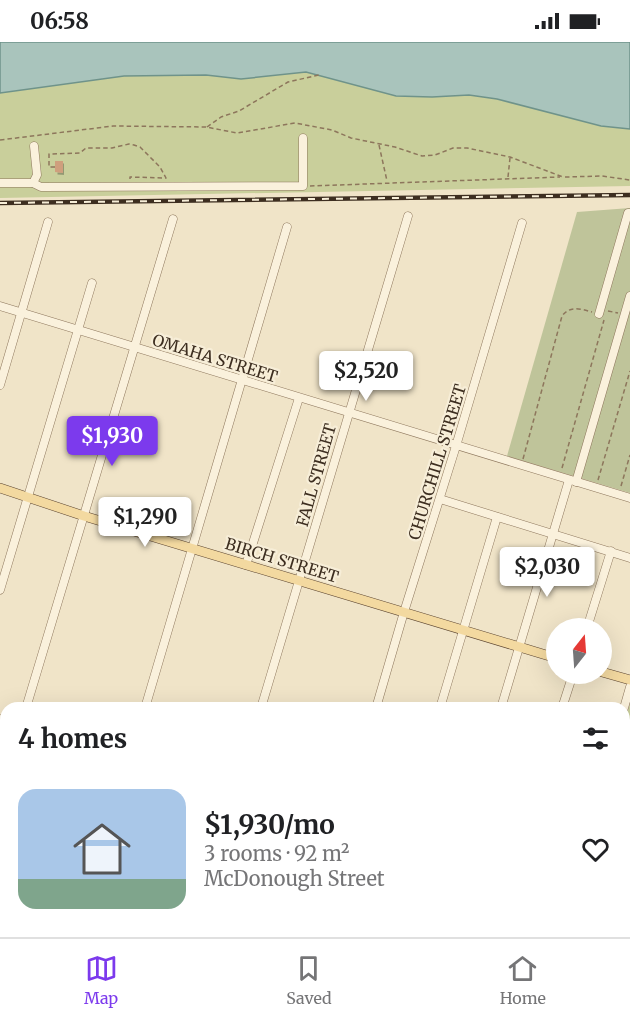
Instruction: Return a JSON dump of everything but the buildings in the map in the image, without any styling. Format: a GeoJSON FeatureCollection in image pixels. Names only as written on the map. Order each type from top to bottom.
{"type":"FeatureCollection","features":[{"type":"Feature","properties":{"kind":"main road","name":"BIRCH STREET"},"geometry":{"type":"LineString","coordinates":[[0,488],[84,516],[546,655]]}},
{"type":"Feature","properties":{"kind":"main road"},"geometry":{"type":"LineString","coordinates":[[612,675],[630,680]]}},
{"type":"Feature","properties":{"kind":"street"},"geometry":{"type":"LineString","coordinates":[[0,183],[33,183],[41,187],[303,186],[303,138]]}},
{"type":"Feature","properties":{"kind":"street"},"geometry":{"type":"LineString","coordinates":[[33,183],[36,175],[34,146]]}},
{"type":"Feature","properties":{"kind":"street"},"geometry":{"type":"LineString","coordinates":[[602,315],[628,213],[630,213]]}},
{"type":"Feature","properties":{"kind":"street","name":"FALL STREET"},"geometry":{"type":"LineString","coordinates":[[263,702],[408,216]]}},
{"type":"Feature","properties":{"kind":"street"},"geometry":{"type":"LineString","coordinates":[[28,702],[173,219]]}},
{"type":"Feature","properties":{"kind":"street"},"geometry":{"type":"LineString","coordinates":[[0,385],[48,222]]}},
{"type":"Feature","properties":{"kind":"street","name":"CHURCHILL STREET"},"geometry":{"type":"LineString","coordinates":[[378,702],[522,223]]}},
{"type":"Feature","properties":{"kind":"street"},"geometry":{"type":"LineString","coordinates":[[147,702],[287,227]]}},
{"type":"Feature","properties":{"kind":"street"},"geometry":{"type":"LineString","coordinates":[[0,590],[92,283]]}},
{"type":"Feature","properties":{"kind":"street"},"geometry":{"type":"LineString","coordinates":[[503,702],[553,535],[573,481],[630,296]]}},
{"type":"Feature","properties":{"kind":"street","name":"OMAHA STREET"},"geometry":{"type":"LineString","coordinates":[[0,306],[630,498]]}},
{"type":"Feature","properties":{"kind":"street"},"geometry":{"type":"LineString","coordinates":[[246,565],[299,398]]}},
{"type":"Feature","properties":{"kind":"street"},"geometry":{"type":"LineString","coordinates":[[440,499],[630,558]]}},
{"type":"Feature","properties":{"kind":"street"},"geometry":{"type":"LineString","coordinates":[[442,702],[497,517]]}},
{"type":"Feature","properties":{"kind":"street"},"geometry":{"type":"LineString","coordinates":[[590,618],[611,551]]}},
{"type":"Feature","properties":{"kind":"street"},"geometry":{"type":"LineString","coordinates":[[564,702],[570,684]]}},
{"type":"Feature","properties":{"kind":"street"},"geometry":{"type":"LineString","coordinates":[[626,702],[630,687]]}},
{"type":"Feature","properties":{"kind":"path"},"geometry":{"type":"LineString","coordinates":[[206,127],[220,117],[239,111],[288,82],[319,75]]}},
{"type":"Feature","properties":{"kind":"path"},"geometry":{"type":"LineString","coordinates":[[0,141],[113,126],[206,127],[244,133],[286,124],[305,124],[332,129],[351,138],[394,147],[422,156],[459,147],[510,157],[563,177]]}},
{"type":"Feature","properties":{"kind":"path"},"geometry":{"type":"LineString","coordinates":[[55,167],[49,167],[49,154],[80,153],[86,148],[135,144],[153,159],[166,178],[130,177],[130,186]]}},
{"type":"Feature","properties":{"kind":"path"},"geometry":{"type":"LineString","coordinates":[[379,144],[387,182]]}},
{"type":"Feature","properties":{"kind":"path"},"geometry":{"type":"LineString","coordinates":[[508,178],[510,157]]}},
{"type":"Feature","properties":{"kind":"path"},"geometry":{"type":"LineString","coordinates":[[303,186],[602,176],[630,180]]}},
{"type":"Feature","properties":{"kind":"path"},"geometry":{"type":"LineString","coordinates":[[521,465],[562,316],[573,309],[602,315]]}},
{"type":"Feature","properties":{"kind":"path"},"geometry":{"type":"LineString","coordinates":[[559,477],[602,315],[608,311],[625,314]]}},
{"type":"Feature","properties":{"kind":"path"},"geometry":{"type":"LineString","coordinates":[[596,488],[630,372]]}},
{"type":"Feature","properties":{"kind":"path"},"geometry":{"type":"LineString","coordinates":[[619,495],[630,455]]}},
{"type":"Feature","properties":{"kind":"green space"},"geometry":{"type":"Polygon","coordinates":[[[306,72],[396,96],[469,95],[497,99],[601,126],[630,129],[630,186],[0,198],[0,93],[124,76],[206,75],[241,79],[306,72]]]}},
{"type":"Feature","properties":{"kind":"green space"},"geometry":{"type":"Polygon","coordinates":[[[630,208],[630,493],[507,456],[577,212],[630,208]]]}},
{"type":"Feature","properties":{"kind":"water"},"geometry":{"type":"Polygon","coordinates":[[[0,42],[630,42],[630,129],[601,126],[497,99],[469,95],[396,96],[306,72],[241,79],[206,75],[124,76],[0,93],[0,42]]]}},
{"type":"Feature","properties":{"kind":"railway"},"geometry":{"type":"LineString","coordinates":[[0,203],[630,195]]}}]}
